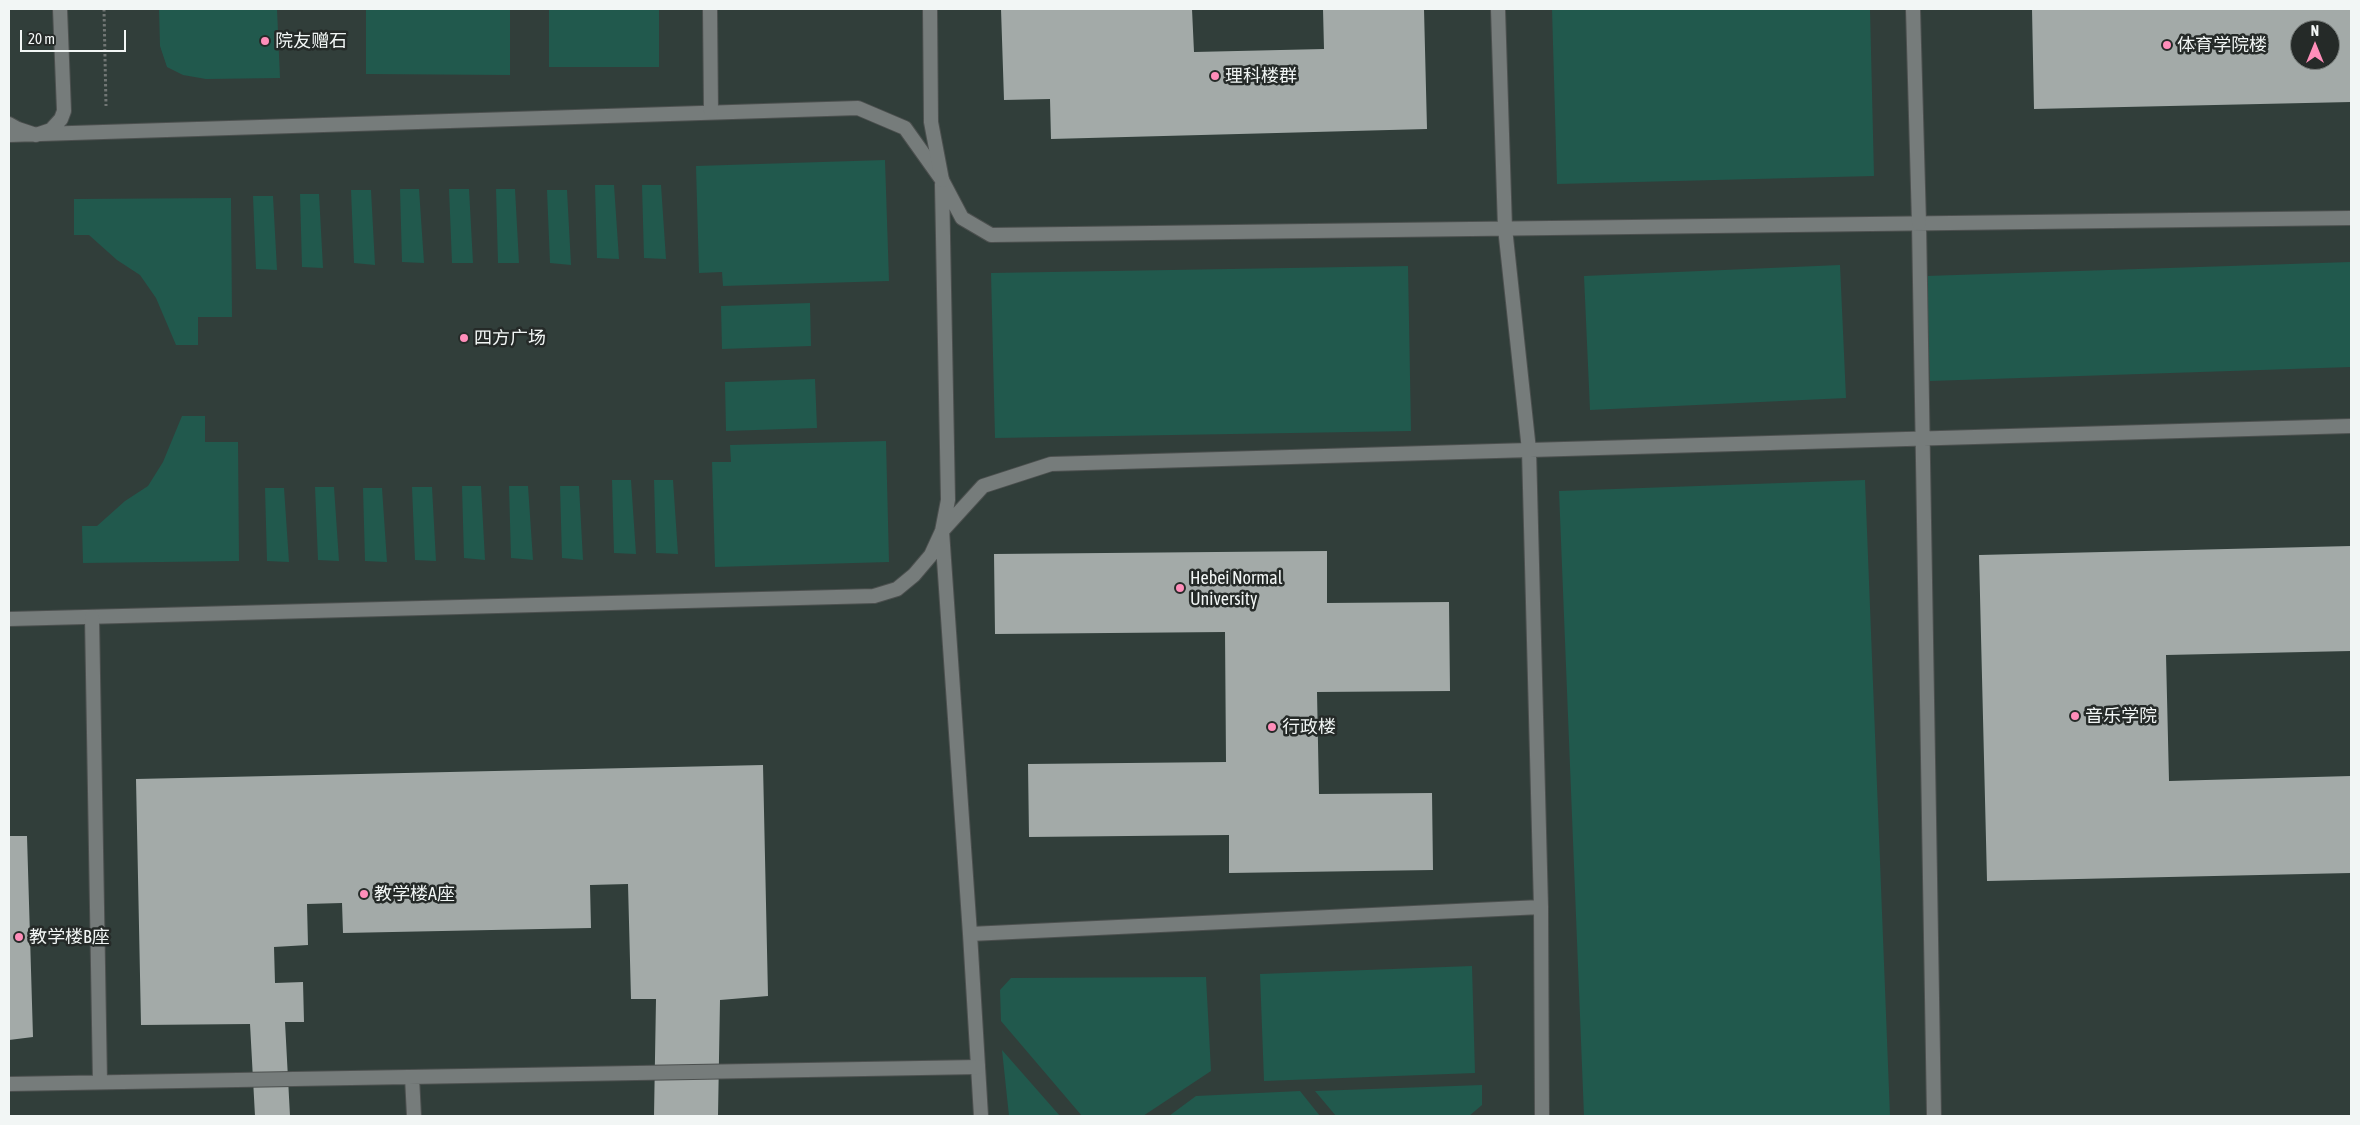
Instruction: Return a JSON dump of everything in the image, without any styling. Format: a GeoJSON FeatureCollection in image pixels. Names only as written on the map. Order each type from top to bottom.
{"type":"FeatureCollection","features":[{"type":"Feature","properties":{"kind":"street"},"geometry":{"type":"LineString","coordinates":[[9,124],[36,135],[51,130],[61,119],[64,111],[60,9]]}},
{"type":"Feature","properties":{"kind":"street"},"geometry":{"type":"LineString","coordinates":[[710,9],[711,112]]}},
{"type":"Feature","properties":{"kind":"street"},"geometry":{"type":"LineString","coordinates":[[9,619],[874,596],[897,589],[914,575],[931,556],[942,531],[948,500],[942,180],[931,122],[930,9]]}},
{"type":"Feature","properties":{"kind":"street"},"geometry":{"type":"LineString","coordinates":[[1498,9],[1504,228],[1529,450],[1541,908],[1542,1116]]}},
{"type":"Feature","properties":{"kind":"street"},"geometry":{"type":"LineString","coordinates":[[1913,9],[1924,439],[1934,1116]]}},
{"type":"Feature","properties":{"kind":"street"},"geometry":{"type":"LineString","coordinates":[[9,134],[36,135],[858,108],[905,128],[942,180],[962,218],[992,235],[2351,218]]}},
{"type":"Feature","properties":{"kind":"street"},"geometry":{"type":"LineString","coordinates":[[981,1116],[942,531],[984,486],[1052,464],[2351,426]]}},
{"type":"Feature","properties":{"kind":"street"},"geometry":{"type":"LineString","coordinates":[[92,617],[100,1082]]}},
{"type":"Feature","properties":{"kind":"street"},"geometry":{"type":"LineString","coordinates":[[970,934],[1541,908]]}},
{"type":"Feature","properties":{"kind":"street"},"geometry":{"type":"LineString","coordinates":[[9,1084],[978,1067]]}},
{"type":"Feature","properties":{"kind":"street"},"geometry":{"type":"LineString","coordinates":[[412,1077],[414,1116]]}},
{"type":"Feature","properties":{"kind":"path"},"geometry":{"type":"LineString","coordinates":[[104,9],[106,132]]}},
{"type":"Feature","properties":{"kind":"shaded area","name":"Hebei Normal University"},"geometry":{"type":"Polygon","coordinates":[[[9,9],[2351,9],[2351,1116],[9,1116],[9,9]]]}},
{"type":"Feature","properties":{"kind":"green space"},"geometry":{"type":"Polygon","coordinates":[[[159,9],[277,9],[280,78],[206,79],[183,75],[167,67],[160,46],[159,9]]]}},
{"type":"Feature","properties":{"kind":"green space"},"geometry":{"type":"Polygon","coordinates":[[[366,9],[510,9],[510,75],[366,74],[366,9]]]}},
{"type":"Feature","properties":{"kind":"green space"},"geometry":{"type":"Polygon","coordinates":[[[549,9],[659,9],[659,67],[549,67],[549,9]]]}},
{"type":"Feature","properties":{"kind":"green space"},"geometry":{"type":"Polygon","coordinates":[[[1552,9],[1870,9],[1874,176],[1557,184],[1552,9]]]}},
{"type":"Feature","properties":{"kind":"green space"},"geometry":{"type":"Polygon","coordinates":[[[885,160],[889,281],[723,286],[722,272],[699,273],[696,166],[885,160]]]}},
{"type":"Feature","properties":{"kind":"green space"},"geometry":{"type":"Polygon","coordinates":[[[595,185],[614,185],[619,259],[597,258],[595,185]]]}},
{"type":"Feature","properties":{"kind":"green space"},"geometry":{"type":"Polygon","coordinates":[[[642,185],[661,185],[666,259],[644,258],[642,185]]]}},
{"type":"Feature","properties":{"kind":"green space"},"geometry":{"type":"Polygon","coordinates":[[[400,189],[419,189],[424,263],[402,262],[400,189]]]}},
{"type":"Feature","properties":{"kind":"green space"},"geometry":{"type":"Polygon","coordinates":[[[449,189],[469,189],[473,263],[452,263],[449,189]]]}},
{"type":"Feature","properties":{"kind":"green space"},"geometry":{"type":"Polygon","coordinates":[[[496,189],[515,189],[519,263],[498,263],[496,189]]]}},
{"type":"Feature","properties":{"kind":"green space"},"geometry":{"type":"Polygon","coordinates":[[[351,190],[371,190],[375,265],[354,263],[351,190]]]}},
{"type":"Feature","properties":{"kind":"green space"},"geometry":{"type":"Polygon","coordinates":[[[547,190],[567,190],[571,265],[550,263],[547,190]]]}},
{"type":"Feature","properties":{"kind":"green space"},"geometry":{"type":"Polygon","coordinates":[[[300,194],[319,194],[323,268],[302,267],[300,194]]]}},
{"type":"Feature","properties":{"kind":"green space"},"geometry":{"type":"Polygon","coordinates":[[[253,196],[273,196],[277,270],[256,269],[253,196]]]}},
{"type":"Feature","properties":{"kind":"green space"},"geometry":{"type":"Polygon","coordinates":[[[231,198],[232,317],[198,317],[198,345],[176,345],[156,298],[140,275],[117,260],[89,235],[74,235],[74,199],[231,198]]]}},
{"type":"Feature","properties":{"kind":"green space"},"geometry":{"type":"Polygon","coordinates":[[[2351,262],[2351,367],[1930,381],[1926,276],[2351,262]]]}},
{"type":"Feature","properties":{"kind":"green space"},"geometry":{"type":"Polygon","coordinates":[[[1840,265],[1846,398],[1590,410],[1584,276],[1840,265]]]}},
{"type":"Feature","properties":{"kind":"green space"},"geometry":{"type":"Polygon","coordinates":[[[1408,266],[1411,431],[995,438],[991,273],[1408,266]]]}},
{"type":"Feature","properties":{"kind":"green space"},"geometry":{"type":"Polygon","coordinates":[[[810,303],[811,346],[722,349],[721,306],[810,303]]]}},
{"type":"Feature","properties":{"kind":"green space"},"geometry":{"type":"Polygon","coordinates":[[[815,379],[817,428],[726,431],[725,382],[815,379]]]}},
{"type":"Feature","properties":{"kind":"green space"},"geometry":{"type":"Polygon","coordinates":[[[182,416],[205,416],[205,442],[238,442],[239,561],[83,563],[82,526],[97,526],[125,501],[148,486],[163,462],[182,416]]]}},
{"type":"Feature","properties":{"kind":"green space"},"geometry":{"type":"Polygon","coordinates":[[[886,441],[889,562],[715,567],[712,462],[731,462],[730,445],[886,441]]]}},
{"type":"Feature","properties":{"kind":"green space"},"geometry":{"type":"Polygon","coordinates":[[[612,480],[631,480],[636,554],[614,553],[612,480]]]}},
{"type":"Feature","properties":{"kind":"green space"},"geometry":{"type":"Polygon","coordinates":[[[654,480],[673,480],[678,554],[656,553],[654,480]]]}},
{"type":"Feature","properties":{"kind":"green space"},"geometry":{"type":"Polygon","coordinates":[[[1865,480],[1890,1116],[1584,1116],[1559,491],[1865,480]]]}},
{"type":"Feature","properties":{"kind":"green space"},"geometry":{"type":"Polygon","coordinates":[[[462,486],[481,486],[485,560],[464,558],[462,486]]]}},
{"type":"Feature","properties":{"kind":"green space"},"geometry":{"type":"Polygon","coordinates":[[[509,486],[528,486],[533,560],[511,558],[509,486]]]}},
{"type":"Feature","properties":{"kind":"green space"},"geometry":{"type":"Polygon","coordinates":[[[560,486],[579,486],[583,560],[562,558],[560,486]]]}},
{"type":"Feature","properties":{"kind":"green space"},"geometry":{"type":"Polygon","coordinates":[[[315,487],[334,487],[339,561],[318,560],[315,487]]]}},
{"type":"Feature","properties":{"kind":"green space"},"geometry":{"type":"Polygon","coordinates":[[[412,487],[432,487],[436,561],[415,560],[412,487]]]}},
{"type":"Feature","properties":{"kind":"green space"},"geometry":{"type":"Polygon","coordinates":[[[265,488],[284,488],[289,562],[267,561],[265,488]]]}},
{"type":"Feature","properties":{"kind":"green space"},"geometry":{"type":"Polygon","coordinates":[[[363,488],[382,488],[387,562],[365,561],[363,488]]]}},
{"type":"Feature","properties":{"kind":"green space"},"geometry":{"type":"Polygon","coordinates":[[[1472,966],[1475,1073],[1264,1081],[1260,974],[1472,966]]]}},
{"type":"Feature","properties":{"kind":"green space"},"geometry":{"type":"Polygon","coordinates":[[[1206,977],[1211,1071],[1143,1116],[1082,1116],[1001,1021],[1000,990],[1011,978],[1206,977]]]}},
{"type":"Feature","properties":{"kind":"green space"},"geometry":{"type":"Polygon","coordinates":[[[1002,1050],[1060,1116],[1009,1116],[1002,1050]]]}},
{"type":"Feature","properties":{"kind":"green space"},"geometry":{"type":"Polygon","coordinates":[[[1482,1085],[1482,1105],[1469,1116],[1336,1116],[1315,1091],[1482,1085]]]}},
{"type":"Feature","properties":{"kind":"green space"},"geometry":{"type":"Polygon","coordinates":[[[1300,1091],[1320,1116],[1169,1116],[1196,1096],[1300,1091]]]}},
{"type":"Feature","properties":{"kind":"building","name":"理科楼群"},"geometry":{"type":"Polygon","coordinates":[[[1001,9],[1192,9],[1194,52],[1324,49],[1323,9],[1424,9],[1427,129],[1051,139],[1050,99],[1004,100],[1001,9]]]}},
{"type":"Feature","properties":{"kind":"building","name":"体育学院楼"},"geometry":{"type":"Polygon","coordinates":[[[2032,9],[2351,9],[2351,102],[2034,109],[2032,9]]]}},
{"type":"Feature","properties":{"kind":"building","name":"音乐学院"},"geometry":{"type":"Polygon","coordinates":[[[2351,546],[2351,651],[2166,655],[2169,781],[2351,776],[2351,873],[1987,881],[1979,555],[2351,546]]]}},
{"type":"Feature","properties":{"kind":"building","name":"行政楼"},"geometry":{"type":"Polygon","coordinates":[[[1327,551],[1327,603],[1449,602],[1450,691],[1317,692],[1319,794],[1432,793],[1433,870],[1229,873],[1229,835],[1029,837],[1028,764],[1226,762],[1225,632],[995,634],[994,554],[1327,551]]]}},
{"type":"Feature","properties":{"kind":"building","name":"教学楼A座"},"geometry":{"type":"Polygon","coordinates":[[[763,765],[768,996],[720,1000],[718,1116],[654,1116],[656,999],[631,999],[628,884],[590,885],[591,928],[343,933],[342,903],[307,904],[308,945],[274,947],[275,983],[303,982],[304,1022],[285,1022],[290,1116],[255,1116],[250,1024],[141,1025],[136,779],[763,765]]]}},
{"type":"Feature","properties":{"kind":"building","name":"教学楼B座"},"geometry":{"type":"Polygon","coordinates":[[[9,836],[27,836],[33,1037],[9,1040],[9,836]]]}},
{"type":"Feature","properties":{"kind":"place","name":"院友赠石"},"geometry":{"type":"Point","coordinates":[265,41]}},
{"type":"Feature","properties":{"kind":"place","name":"体育学院楼"},"geometry":{"type":"Point","coordinates":[2167,45]}},
{"type":"Feature","properties":{"kind":"place","name":"理科楼群"},"geometry":{"type":"Point","coordinates":[1215,76]}},
{"type":"Feature","properties":{"kind":"place","name":"四方广场"},"geometry":{"type":"Point","coordinates":[464,338]}},
{"type":"Feature","properties":{"kind":"place","name":"Hebei Normal University"},"geometry":{"type":"Point","coordinates":[1180,588]}},
{"type":"Feature","properties":{"kind":"place","name":"音乐学院"},"geometry":{"type":"Point","coordinates":[2075,716]}},
{"type":"Feature","properties":{"kind":"place","name":"行政楼"},"geometry":{"type":"Point","coordinates":[1272,727]}},
{"type":"Feature","properties":{"kind":"place","name":"教学楼A座"},"geometry":{"type":"Point","coordinates":[364,894]}},
{"type":"Feature","properties":{"kind":"place","name":"教学楼B座"},"geometry":{"type":"Point","coordinates":[19,937]}}]}
